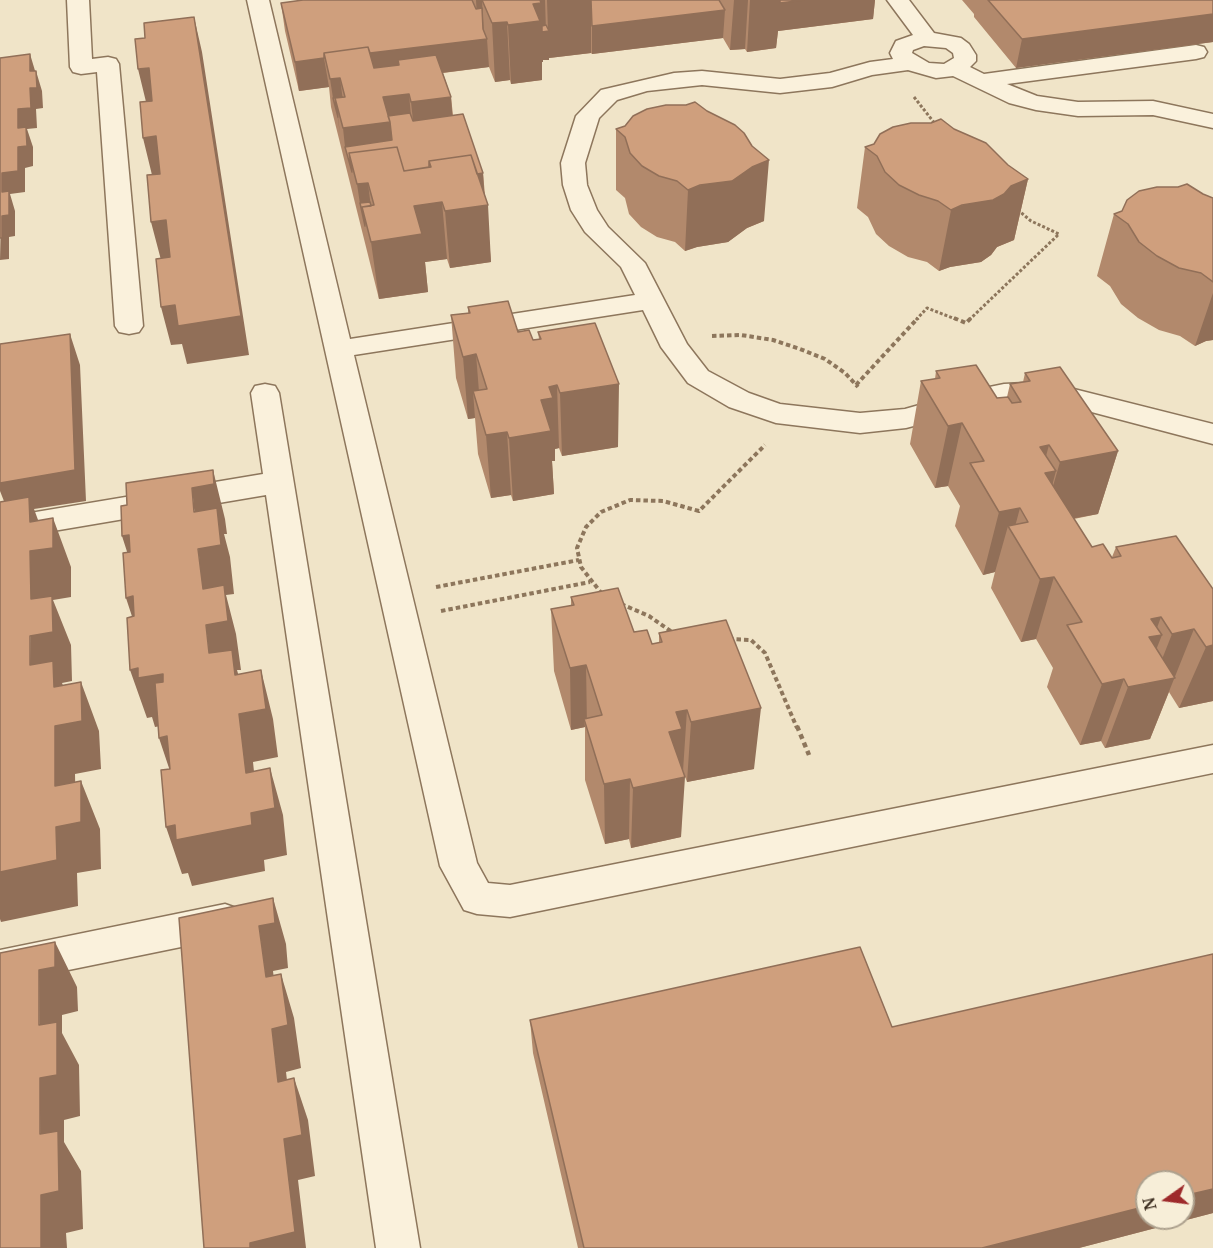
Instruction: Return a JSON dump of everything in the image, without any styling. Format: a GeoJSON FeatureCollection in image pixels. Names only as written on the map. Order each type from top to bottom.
{"type":"FeatureCollection","features":[{"type":"Feature","properties":{"kind":"lane"},"geometry":{"type":"LineString","coordinates":[[78,0],[81,67],[108,64],[129,326]]}},
{"type":"Feature","properties":{"kind":"lane"},"geometry":{"type":"LineString","coordinates":[[258,0],[459,866],[477,898],[510,901],[1213,759]]}},
{"type":"Feature","properties":{"kind":"lane"},"geometry":{"type":"LineString","coordinates":[[898,0],[927,39]]}},
{"type":"Feature","properties":{"kind":"lane"},"geometry":{"type":"LineString","coordinates":[[900,65],[904,59],[902,53],[904,46],[927,39],[942,40],[961,49],[965,55],[965,61],[954,68],[936,71],[900,65],[870,69],[832,80],[780,86],[702,78],[674,80],[609,95],[588,116],[573,164],[575,185],[584,210],[598,232],[632,263],[672,341],[698,377],[739,400],[776,413],[794,416],[860,423],[906,418],[965,401],[1004,393],[1046,392],[1084,399],[1213,434]]}},
{"type":"Feature","properties":{"kind":"lane"},"geometry":{"type":"LineString","coordinates":[[981,81],[1196,52]]}},
{"type":"Feature","properties":{"kind":"lane"},"geometry":{"type":"LineString","coordinates":[[954,68],[1017,98],[1036,103],[1078,109],[1153,108],[1213,121]]}},
{"type":"Feature","properties":{"kind":"lane"},"geometry":{"type":"LineString","coordinates":[[339,350],[650,301]]}},
{"type":"Feature","properties":{"kind":"lane"},"geometry":{"type":"LineString","coordinates":[[265,393],[398,1248]]}},
{"type":"Feature","properties":{"kind":"lane"},"geometry":{"type":"LineString","coordinates":[[0,529],[279,482]]}},
{"type":"Feature","properties":{"kind":"lane"},"geometry":{"type":"LineString","coordinates":[[0,967],[260,914]]}},
{"type":"Feature","properties":{"kind":"path"},"geometry":{"type":"LineString","coordinates":[[900,65],[937,126]]}},
{"type":"Feature","properties":{"kind":"path"},"geometry":{"type":"LineString","coordinates":[[856,385],[927,308],[966,323],[1059,234],[1031,221],[1015,207]]}},
{"type":"Feature","properties":{"kind":"path"},"geometry":{"type":"LineString","coordinates":[[672,341],[741,335],[773,340],[825,359],[845,373],[864,393],[878,421]]}},
{"type":"Feature","properties":{"kind":"path"},"geometry":{"type":"LineString","coordinates":[[609,599],[590,582],[579,560],[578,548],[586,527],[601,512],[630,500],[663,501],[699,511],[794,416]]}},
{"type":"Feature","properties":{"kind":"path"},"geometry":{"type":"LineString","coordinates":[[399,607],[579,560]]}},
{"type":"Feature","properties":{"kind":"path"},"geometry":{"type":"LineString","coordinates":[[399,607],[590,582]]}},
{"type":"Feature","properties":{"kind":"path"},"geometry":{"type":"LineString","coordinates":[[616,602],[649,615],[664,628],[681,635]]}},
{"type":"Feature","properties":{"kind":"path"},"geometry":{"type":"LineString","coordinates":[[727,639],[751,640],[765,653],[809,755]]}},
{"type":"Feature","properties":{"kind":"building"},"geometry":{"type":"Polygon","coordinates":[[[303,0],[472,0],[476,9],[482,8],[483,29],[487,39],[370,53],[368,47],[324,53],[324,58],[295,62],[281,3],[303,0]]]}},
{"type":"Feature","properties":{"kind":"building"},"geometry":{"type":"Polygon","coordinates":[[[482,0],[540,0],[541,3],[533,4],[540,21],[508,25],[507,22],[492,23],[482,0]]]}},
{"type":"Feature","properties":{"kind":"building"},"geometry":{"type":"Polygon","coordinates":[[[591,0],[719,0],[725,10],[592,26],[591,0]]]}},
{"type":"Feature","properties":{"kind":"building"},"geometry":{"type":"Polygon","coordinates":[[[780,0],[804,0],[780,3],[780,0]]]}},
{"type":"Feature","properties":{"kind":"building"},"geometry":{"type":"Polygon","coordinates":[[[988,0],[1213,0],[1213,14],[1022,39],[988,0]]]}},
{"type":"Feature","properties":{"kind":"building"},"geometry":{"type":"Polygon","coordinates":[[[194,17],[241,316],[178,326],[175,305],[161,307],[156,259],[170,257],[166,220],[151,222],[147,175],[160,174],[156,136],[143,138],[140,102],[152,101],[149,68],[138,69],[135,39],[145,38],[144,23],[194,17]]]}},
{"type":"Feature","properties":{"kind":"building"},"geometry":{"type":"Polygon","coordinates":[[[546,25],[549,31],[542,32],[542,26],[546,25]]]}},
{"type":"Feature","properties":{"kind":"building"},"geometry":{"type":"Polygon","coordinates":[[[368,47],[374,68],[399,65],[398,60],[436,55],[451,97],[411,102],[409,94],[383,97],[390,122],[343,128],[335,98],[345,97],[340,78],[330,79],[324,53],[368,47]]]}},
{"type":"Feature","properties":{"kind":"building"},"geometry":{"type":"Polygon","coordinates":[[[30,54],[30,71],[36,71],[37,88],[30,88],[31,108],[18,109],[18,128],[26,127],[27,146],[18,147],[18,171],[2,173],[2,192],[9,191],[9,215],[2,216],[2,238],[0,238],[0,58],[30,54]]]}},
{"type":"Feature","properties":{"kind":"building"},"geometry":{"type":"Polygon","coordinates":[[[695,102],[707,111],[735,125],[744,133],[752,146],[769,160],[752,167],[732,181],[700,185],[688,190],[677,181],[659,176],[642,166],[630,153],[625,137],[616,129],[625,126],[633,116],[647,109],[695,102]]]}},
{"type":"Feature","properties":{"kind":"building"},"geometry":{"type":"Polygon","coordinates":[[[410,113],[413,121],[463,114],[483,173],[477,174],[471,155],[429,161],[429,167],[404,171],[397,147],[349,153],[352,172],[345,147],[392,140],[388,116],[410,113]]]}},
{"type":"Feature","properties":{"kind":"building"},"geometry":{"type":"Polygon","coordinates":[[[941,119],[954,129],[986,143],[1008,165],[1028,179],[1011,186],[1004,194],[993,200],[962,205],[951,210],[938,201],[899,185],[885,172],[877,156],[865,147],[874,144],[880,134],[893,127],[911,123],[931,123],[941,119]]]}},
{"type":"Feature","properties":{"kind":"building"},"geometry":{"type":"Polygon","coordinates":[[[397,147],[404,171],[431,167],[429,161],[471,155],[488,205],[445,211],[442,202],[414,206],[422,234],[371,242],[362,207],[374,205],[368,183],[357,184],[349,153],[397,147]]]}},
{"type":"Feature","properties":{"kind":"building"},"geometry":{"type":"Polygon","coordinates":[[[1187,184],[1213,198],[1213,282],[1201,273],[1179,268],[1157,256],[1139,242],[1128,224],[1114,214],[1122,211],[1127,200],[1139,191],[1187,184]]]}},
{"type":"Feature","properties":{"kind":"building"},"geometry":{"type":"Polygon","coordinates":[[[370,202],[371,206],[362,207],[365,226],[360,203],[370,202]]]}},
{"type":"Feature","properties":{"kind":"building"},"geometry":{"type":"Polygon","coordinates":[[[508,301],[518,332],[529,330],[533,340],[541,339],[538,332],[595,323],[619,384],[560,393],[557,385],[549,387],[553,398],[541,400],[551,431],[509,438],[507,432],[486,435],[473,391],[487,389],[476,354],[463,357],[451,315],[470,313],[468,307],[508,301]]]}},
{"type":"Feature","properties":{"kind":"building"},"geometry":{"type":"Polygon","coordinates":[[[70,334],[75,470],[0,483],[0,344],[70,334]]]}},
{"type":"Feature","properties":{"kind":"building"},"geometry":{"type":"Polygon","coordinates":[[[976,365],[997,398],[1008,397],[1012,403],[1021,402],[1010,384],[1030,381],[1025,373],[1060,367],[1118,451],[1060,462],[1049,445],[1040,447],[1056,471],[1045,473],[1092,547],[1103,544],[1112,558],[1121,556],[1116,547],[1176,536],[1213,589],[1213,645],[1206,647],[1194,629],[1172,634],[1161,617],[1151,619],[1162,635],[1149,637],[1175,678],[1128,687],[1124,679],[1102,684],[1067,625],[1082,622],[1054,577],[1040,579],[1008,526],[1028,522],[1020,508],[999,512],[970,463],[984,461],[962,423],[948,426],[921,381],[940,378],[936,371],[976,365]]]}},
{"type":"Feature","properties":{"kind":"building"},"geometry":{"type":"Polygon","coordinates":[[[213,470],[214,484],[192,488],[194,512],[217,508],[221,545],[198,549],[203,589],[224,585],[228,621],[206,625],[209,653],[232,650],[235,675],[261,670],[266,709],[239,714],[246,773],[270,768],[275,808],[251,813],[252,825],[176,840],[175,825],[166,827],[161,770],[170,769],[167,736],[159,738],[155,683],[163,682],[163,674],[138,678],[138,668],[130,670],[127,618],[134,616],[133,596],[126,598],[123,553],[130,552],[129,535],[122,536],[121,506],[127,505],[126,483],[213,470]]]}},
{"type":"Feature","properties":{"kind":"building"},"geometry":{"type":"Polygon","coordinates":[[[29,497],[30,522],[53,518],[53,548],[30,551],[31,599],[52,596],[53,632],[30,636],[30,665],[53,661],[54,687],[81,682],[82,721],[55,726],[55,786],[81,781],[81,822],[56,827],[57,860],[0,872],[0,502],[29,497]]]}},
{"type":"Feature","properties":{"kind":"building"},"geometry":{"type":"Polygon","coordinates":[[[618,588],[634,632],[647,630],[652,644],[662,642],[659,633],[726,620],[761,708],[691,722],[687,710],[676,712],[682,729],[669,732],[685,777],[633,788],[630,779],[604,784],[584,719],[602,715],[586,665],[570,668],[551,609],[574,605],[571,597],[618,588]]]}},
{"type":"Feature","properties":{"kind":"building"},"geometry":{"type":"Polygon","coordinates":[[[273,898],[275,923],[259,926],[266,977],[281,974],[288,1025],[272,1029],[278,1082],[294,1078],[302,1135],[284,1139],[295,1232],[250,1243],[250,1248],[204,1248],[179,918],[273,898]]]}},
{"type":"Feature","properties":{"kind":"building"},"geometry":{"type":"Polygon","coordinates":[[[55,942],[55,967],[39,970],[39,1025],[57,1022],[57,1075],[40,1078],[40,1134],[58,1131],[59,1191],[41,1195],[41,1248],[0,1248],[0,953],[55,942]]]}},
{"type":"Feature","properties":{"kind":"building"},"geometry":{"type":"Polygon","coordinates":[[[860,947],[892,1027],[1213,954],[1213,1189],[1195,1193],[1195,1170],[1135,1170],[1135,1209],[982,1248],[584,1248],[530,1020],[860,947]]]}}]}
